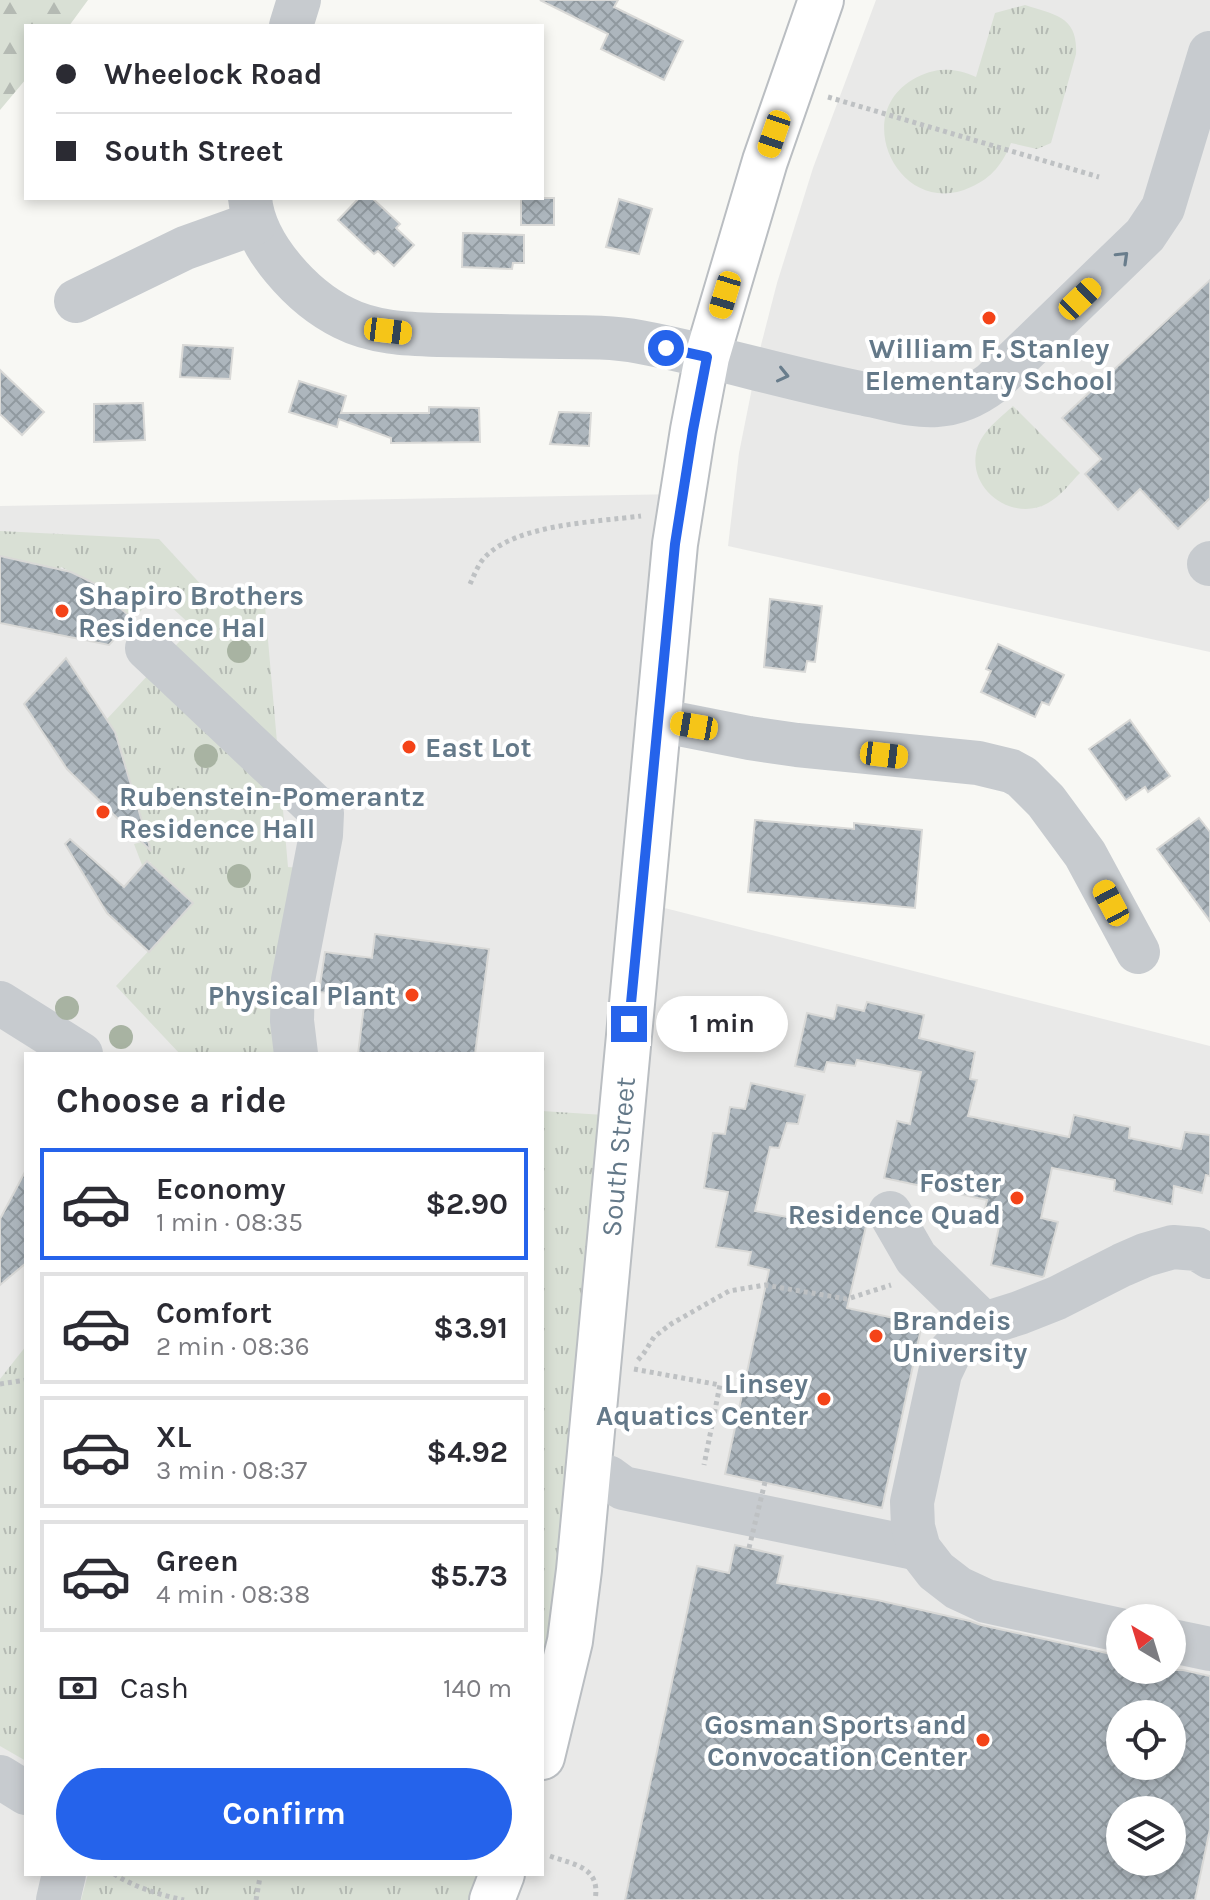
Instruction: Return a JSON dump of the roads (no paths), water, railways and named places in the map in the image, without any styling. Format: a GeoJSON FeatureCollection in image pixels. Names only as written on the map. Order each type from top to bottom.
{"type":"FeatureCollection","features":[{"type":"Feature","properties":{"kind":"main road","name":"South Street"},"geometry":{"type":"LineString","coordinates":[[544,1749],[570,1641],[579,1570],[680,512],[707,357],[765,161],[821,0]]}},
{"type":"Feature","properties":{"kind":"main road"},"geometry":{"type":"LineString","coordinates":[[492,1900],[501,1876]]}},
{"type":"Feature","properties":{"kind":"street"},"geometry":{"type":"LineString","coordinates":[[292,24],[299,0]]}},
{"type":"Feature","properties":{"kind":"street"},"geometry":{"type":"LineString","coordinates":[[76,301],[185,248],[253,210],[273,256],[289,275],[309,294],[346,319],[366,326],[412,334],[621,339],[920,405],[947,404],[982,390],[1003,372],[1135,246],[1156,222],[1168,194],[1210,53]]}},
{"type":"Feature","properties":{"kind":"street"},"geometry":{"type":"LineString","coordinates":[[147,648],[322,813],[321,835],[293,980],[292,1021],[296,1052]]}},
{"type":"Feature","properties":{"kind":"street"},"geometry":{"type":"LineString","coordinates":[[658,720],[797,745],[978,763],[1011,771],[1022,777],[1046,801],[1085,854],[1138,952]]}},
{"type":"Feature","properties":{"kind":"street"},"geometry":{"type":"LineString","coordinates":[[0,1003],[78,1052]]}},
{"type":"Feature","properties":{"kind":"street"},"geometry":{"type":"LineString","coordinates":[[890,1213],[916,1258],[984,1324]]}},
{"type":"Feature","properties":{"kind":"street"},"geometry":{"type":"LineString","coordinates":[[1106,1627],[986,1601],[958,1588],[936,1571],[919,1549],[913,1527],[912,1502],[940,1373],[950,1352],[965,1336],[984,1324],[1057,1298],[1145,1255],[1173,1247],[1197,1249],[1210,1257]]}},
{"type":"Feature","properties":{"kind":"street"},"geometry":{"type":"LineString","coordinates":[[608,1477],[623,1488],[919,1549]]}},
{"type":"Feature","properties":{"kind":"street"},"geometry":{"type":"LineString","coordinates":[[1186,1644],[1210,1649]]}},
{"type":"Feature","properties":{"kind":"street"},"geometry":{"type":"LineString","coordinates":[[0,1777],[24,1792]]}},
{"type":"Feature","properties":{"kind":"street"},"geometry":{"type":"LineString","coordinates":[[58,1900],[64,1876]]}},
{"type":"Feature","properties":{"kind":"place","name":"William F. Stanley Elementary School"},"geometry":{"type":"Point","coordinates":[989,318]}},
{"type":"Feature","properties":{"kind":"place","name":"Shapiro Brothers Residence Hal"},"geometry":{"type":"Point","coordinates":[62,611]}},
{"type":"Feature","properties":{"kind":"place","name":"East Lot"},"geometry":{"type":"Point","coordinates":[409,747]}},
{"type":"Feature","properties":{"kind":"place","name":"Rubenstein-Pomerantz Residence Hall"},"geometry":{"type":"Point","coordinates":[103,812]}},
{"type":"Feature","properties":{"kind":"place","name":"Physical Plant"},"geometry":{"type":"Point","coordinates":[412,995]}},
{"type":"Feature","properties":{"kind":"place","name":"Foster Residence Quad"},"geometry":{"type":"Point","coordinates":[1017,1198]}},
{"type":"Feature","properties":{"kind":"place","name":"Brandeis University"},"geometry":{"type":"Point","coordinates":[876,1336]}},
{"type":"Feature","properties":{"kind":"place","name":"Linsey Aquatics Center"},"geometry":{"type":"Point","coordinates":[824,1399]}},
{"type":"Feature","properties":{"kind":"place","name":"Gosman Sports and Convocation Center"},"geometry":{"type":"Point","coordinates":[983,1740]}}]}
